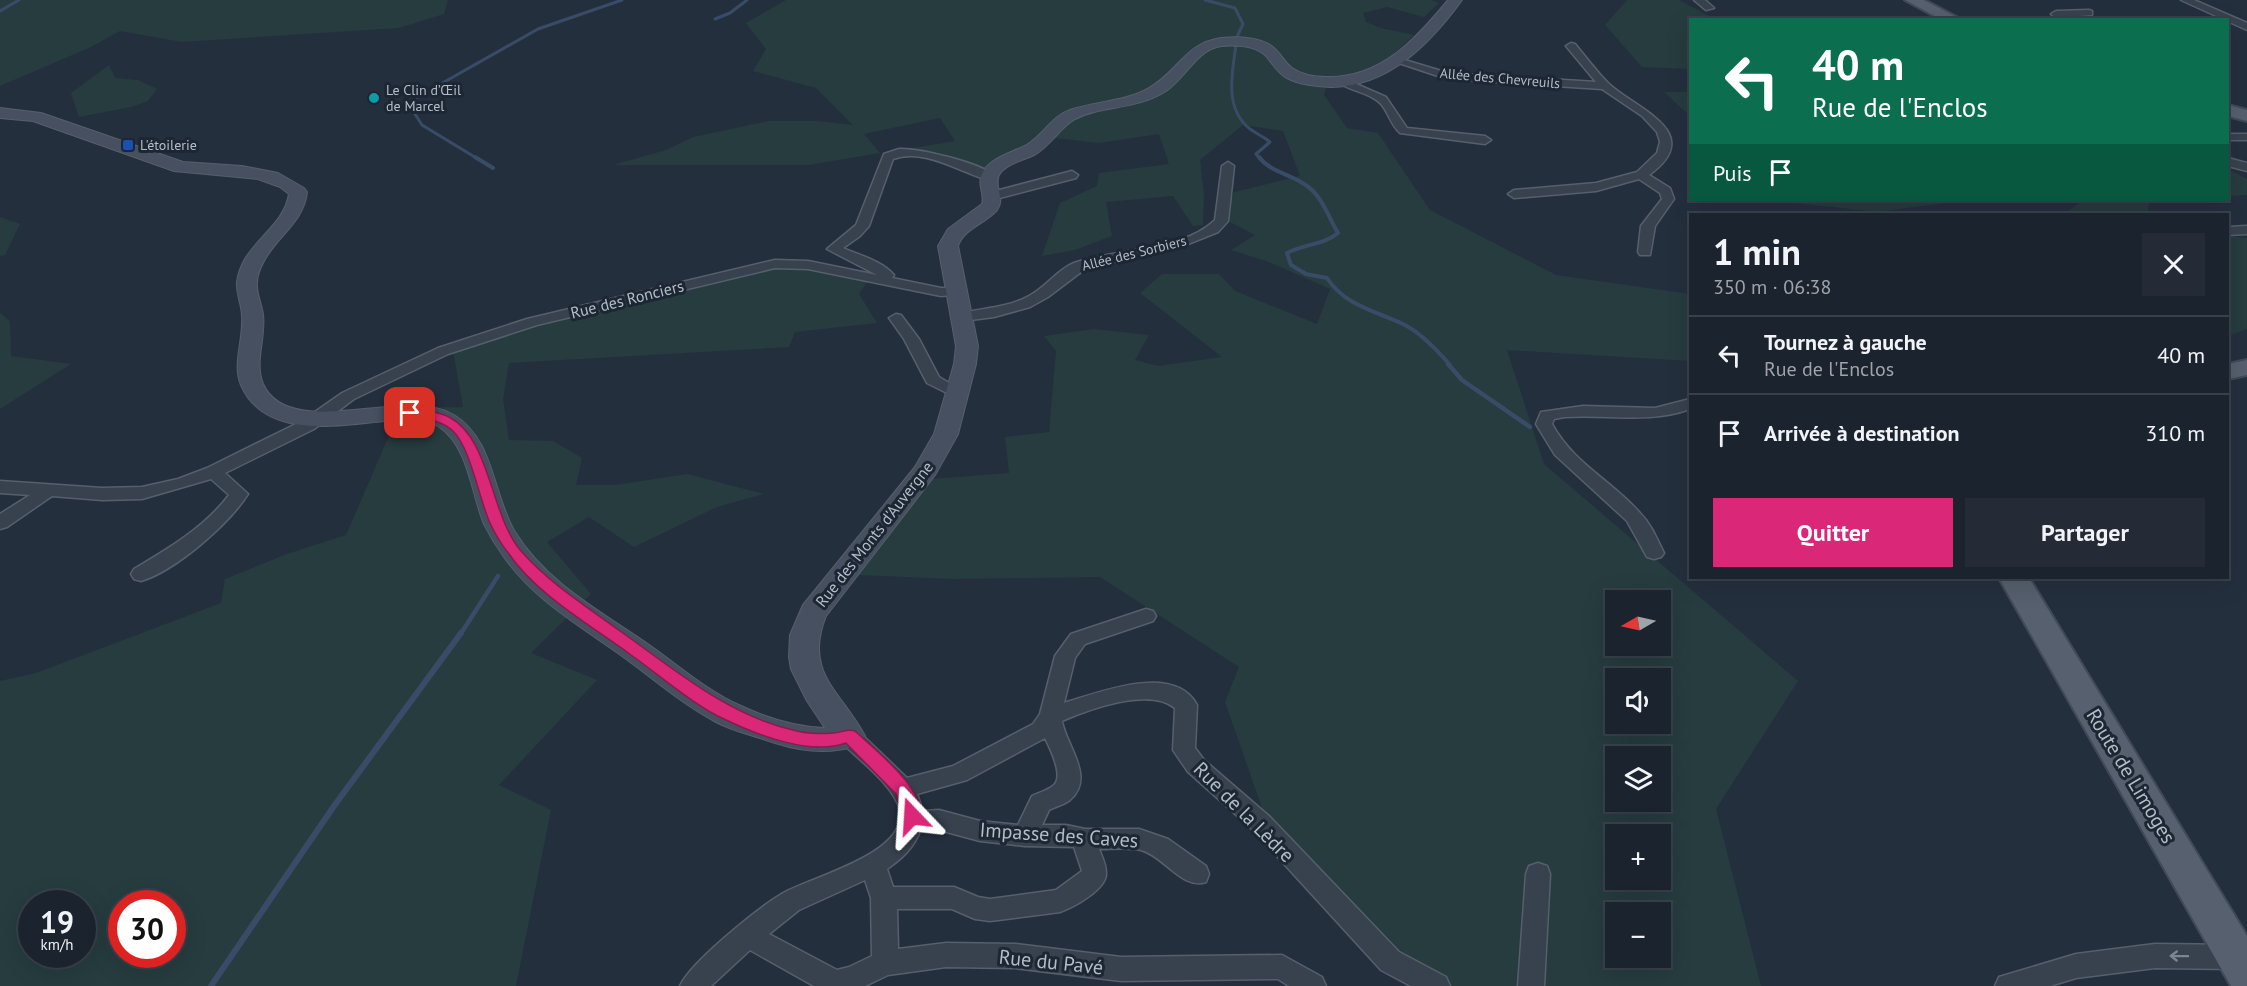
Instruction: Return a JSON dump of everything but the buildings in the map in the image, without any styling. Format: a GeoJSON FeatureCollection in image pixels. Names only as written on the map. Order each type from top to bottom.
{"type":"FeatureCollection","features":[{"type":"Feature","properties":{"kind":"main road"},"geometry":{"type":"LineString","coordinates":[[1902,0],[1941,18]]}},
{"type":"Feature","properties":{"kind":"main road"},"geometry":{"type":"LineString","coordinates":[[1912,0],[1951,18]]}},
{"type":"Feature","properties":{"kind":"main road"},"geometry":{"type":"LineString","coordinates":[[2229,110],[2247,117]]}},
{"type":"Feature","properties":{"kind":"main road"},"geometry":{"type":"LineString","coordinates":[[2229,115],[2247,121]]}},
{"type":"Feature","properties":{"kind":"main road"},"geometry":{"type":"LineString","coordinates":[[2229,372],[2247,367]]}},
{"type":"Feature","properties":{"kind":"main road","name":"Route de Limoges"},"geometry":{"type":"LineString","coordinates":[[2015,579],[2244,962]]}},
{"type":"Feature","properties":{"kind":"street"},"geometry":{"type":"LineString","coordinates":[[1347,83],[1367,79],[1398,61],[1425,36],[1455,0]]}},
{"type":"Feature","properties":{"kind":"street"},"geometry":{"type":"LineString","coordinates":[[1699,0],[1709,8]]}},
{"type":"Feature","properties":{"kind":"street"},"geometry":{"type":"LineString","coordinates":[[2186,0],[2227,18]]}},
{"type":"Feature","properties":{"kind":"street"},"geometry":{"type":"LineString","coordinates":[[2063,18],[2056,14],[2089,13]]}},
{"type":"Feature","properties":{"kind":"street"},"geometry":{"type":"LineString","coordinates":[[2229,19],[2247,27]]}},
{"type":"Feature","properties":{"kind":"street","name":"Rue des Monts d'Auvergne"},"geometry":{"type":"LineString","coordinates":[[912,822],[910,802],[903,789],[849,736],[816,689],[808,672],[802,646],[805,630],[813,612],[926,470],[946,434],[959,389],[967,346],[949,253],[949,240],[958,230],[990,206],[991,186],[1002,164],[1044,141],[1059,121],[1076,113],[1142,99],[1175,77],[1191,55],[1200,48],[1211,44],[1234,42],[1266,49],[1282,68],[1302,79],[1347,83]]}},
{"type":"Feature","properties":{"kind":"street"},"geometry":{"type":"LineString","coordinates":[[1514,194],[1596,187],[1641,174],[1652,167],[1663,154],[1666,142],[1663,131],[1646,114],[1605,86],[1571,46]]}},
{"type":"Feature","properties":{"kind":"street","name":"Allée des Chevreuils"},"geometry":{"type":"LineString","coordinates":[[1398,61],[1447,76],[1605,86]]}},
{"type":"Feature","properties":{"kind":"street"},"geometry":{"type":"LineString","coordinates":[[1347,83],[1381,98],[1388,104],[1395,124],[1404,131],[1485,140]]}},
{"type":"Feature","properties":{"kind":"street"},"geometry":{"type":"LineString","coordinates":[[0,113],[36,116],[180,167],[266,175],[280,179],[298,192],[296,207],[251,267],[245,290],[254,317],[248,358],[249,375],[254,389],[277,411],[297,417],[316,419],[423,413],[443,418],[458,429],[470,448],[498,524],[515,552],[543,582],[677,680],[729,714],[791,737],[815,741],[837,740],[849,736]]}},
{"type":"Feature","properties":{"kind":"street"},"geometry":{"type":"LineString","coordinates":[[2229,137],[2247,137]]}},
{"type":"Feature","properties":{"kind":"street"},"geometry":{"type":"LineString","coordinates":[[886,279],[887,275],[873,266],[834,249],[838,244],[857,233],[867,218],[888,157],[895,153],[942,158],[991,186],[1072,175]]}},
{"type":"Feature","properties":{"kind":"street"},"geometry":{"type":"LineString","coordinates":[[2229,162],[2247,167]]}},
{"type":"Feature","properties":{"kind":"street","name":"Allée des Sorbiers"},"geometry":{"type":"LineString","coordinates":[[963,317],[1023,305],[1043,294],[1071,270],[1080,266],[1170,245],[1212,231],[1221,221],[1228,166]]}},
{"type":"Feature","properties":{"kind":"street"},"geometry":{"type":"LineString","coordinates":[[1641,174],[1666,191],[1668,199],[1648,226],[1645,252]]}},
{"type":"Feature","properties":{"kind":"street"},"geometry":{"type":"LineString","coordinates":[[2229,231],[2247,230]]}},
{"type":"Feature","properties":{"kind":"street","name":"Rue des Ronciers"},"geometry":{"type":"LineString","coordinates":[[0,487],[102,494],[141,493],[183,483],[213,472],[308,425],[348,396],[421,360],[486,335],[532,321],[775,264],[808,266],[886,279],[941,292],[957,291]]}},
{"type":"Feature","properties":{"kind":"street"},"geometry":{"type":"LineString","coordinates":[[896,318],[911,339],[933,380],[945,387],[959,389]]}},
{"type":"Feature","properties":{"kind":"street"},"geometry":{"type":"LineString","coordinates":[[1654,553],[1634,517],[1589,479],[1550,437],[1545,424],[1547,416],[1562,411],[1592,410],[1657,414],[1678,410],[1689,404]]}},
{"type":"Feature","properties":{"kind":"street"},"geometry":{"type":"LineString","coordinates":[[141,574],[174,555],[232,506],[239,494],[213,472]]}},
{"type":"Feature","properties":{"kind":"street"},"geometry":{"type":"LineString","coordinates":[[0,523],[48,491]]}},
{"type":"Feature","properties":{"kind":"street"},"geometry":{"type":"LineString","coordinates":[[1025,836],[1040,803],[1062,793],[1068,782],[1066,761],[1052,729],[1050,717],[1065,656],[1078,639],[1146,616]]}},
{"type":"Feature","properties":{"kind":"street","name":"Rue de la Lèdre"},"geometry":{"type":"LineString","coordinates":[[903,789],[958,773],[1041,729],[1050,717],[1124,693],[1152,692],[1178,696],[1186,705],[1184,750],[1196,766],[1262,824],[1390,961],[1437,986]]}},
{"type":"Feature","properties":{"kind":"street","name":"Impasse des Caves"},"geometry":{"type":"LineString","coordinates":[[912,822],[939,820],[980,831],[1025,836],[1066,835],[1085,839],[1138,839],[1159,846],[1197,874]]}},
{"type":"Feature","properties":{"kind":"street"},"geometry":{"type":"LineString","coordinates":[[693,986],[790,902],[873,865],[905,838],[912,822]]}},
{"type":"Feature","properties":{"kind":"street"},"geometry":{"type":"LineString","coordinates":[[884,898],[928,896],[954,898],[975,908],[990,910],[1060,901],[1073,894],[1094,876],[1095,865],[1085,845],[1085,839]]}},
{"type":"Feature","properties":{"kind":"street"},"geometry":{"type":"LineString","coordinates":[[873,865],[884,898],[885,963]]}},
{"type":"Feature","properties":{"kind":"street"},"geometry":{"type":"LineString","coordinates":[[1531,986],[1538,874]]}},
{"type":"Feature","properties":{"kind":"street","name":"Rue du Pavé"},"geometry":{"type":"LineString","coordinates":[[748,936],[825,978],[837,982],[852,979],[885,963],[946,955],[1015,956],[1121,969],[1282,967],[1313,986]]}},
{"type":"Feature","properties":{"kind":"street"},"geometry":{"type":"LineString","coordinates":[[2008,986],[2076,966],[2155,956],[2244,962]]}},
{"type":"Feature","properties":{"kind":"green space"},"geometry":{"type":"Polygon","coordinates":[[[0,0],[448,0],[444,14],[399,28],[182,42],[120,31],[91,47],[0,86],[0,0]]]}},
{"type":"Feature","properties":{"kind":"green space"},"geometry":{"type":"Polygon","coordinates":[[[786,0],[1431,0],[1439,3],[1424,17],[1387,7],[1363,13],[1366,22],[1381,28],[1414,35],[1375,67],[1353,78],[1327,86],[1324,95],[1347,128],[1378,133],[1430,210],[1556,275],[1689,294],[1689,361],[1507,350],[1544,464],[1798,681],[1716,809],[1761,986],[1424,986],[1275,845],[1225,702],[1239,667],[1100,577],[952,579],[858,575],[931,479],[1009,473],[1005,437],[1049,432],[1056,351],[1044,336],[1094,329],[1149,335],[1135,360],[1158,366],[1222,357],[1140,293],[1162,274],[1219,274],[1235,291],[1317,324],[1330,289],[1269,262],[1231,250],[1255,235],[1230,222],[1228,207],[1234,192],[1300,176],[1283,131],[1243,125],[1200,160],[1204,194],[1203,225],[1193,226],[1173,196],[1106,202],[1112,236],[1075,250],[1042,256],[1060,203],[1097,186],[1099,173],[1169,164],[1159,134],[1099,143],[1054,138],[999,160],[984,169],[950,157],[907,149],[955,141],[940,118],[864,134],[880,153],[809,165],[613,165],[666,150],[693,137],[769,121],[818,121],[853,125],[816,88],[753,71],[766,49],[746,23],[786,0]]]}},
{"type":"Feature","properties":{"kind":"green space"},"geometry":{"type":"Polygon","coordinates":[[[1627,0],[1679,0],[1713,18],[1689,18],[1689,69],[1642,67],[1605,25],[1627,0]]]}},
{"type":"Feature","properties":{"kind":"green space"},"geometry":{"type":"Polygon","coordinates":[[[109,65],[115,78],[138,80],[157,89],[148,101],[131,107],[79,117],[71,93],[109,65]]]}},
{"type":"Feature","properties":{"kind":"green space"},"geometry":{"type":"Polygon","coordinates":[[[1664,92],[1689,92],[1689,115],[1664,92]]]}},
{"type":"Feature","properties":{"kind":"green space"},"geometry":{"type":"Polygon","coordinates":[[[2229,170],[2247,179],[2247,195],[2229,196],[2229,170]]]}},
{"type":"Feature","properties":{"kind":"green space"},"geometry":{"type":"Polygon","coordinates":[[[1784,201],[1960,201],[1877,212],[1784,201]]]}},
{"type":"Feature","properties":{"kind":"green space"},"geometry":{"type":"Polygon","coordinates":[[[2082,201],[2150,201],[2147,213],[2066,213],[2082,201]]]}},
{"type":"Feature","properties":{"kind":"green space"},"geometry":{"type":"Polygon","coordinates":[[[0,217],[20,224],[5,255],[0,256],[0,217]]]}},
{"type":"Feature","properties":{"kind":"green space"},"geometry":{"type":"Polygon","coordinates":[[[2229,236],[2247,238],[2247,329],[2229,336],[2229,236]]]}},
{"type":"Feature","properties":{"kind":"green space"},"geometry":{"type":"Polygon","coordinates":[[[787,266],[856,277],[867,282],[859,294],[877,323],[795,332],[789,347],[509,363],[503,399],[509,440],[553,441],[582,458],[576,485],[616,485],[687,474],[764,494],[717,507],[634,547],[589,517],[547,542],[591,594],[531,653],[597,680],[499,785],[551,810],[516,986],[0,986],[0,681],[36,673],[221,603],[225,579],[287,554],[346,535],[401,408],[463,407],[453,351],[538,323],[743,272],[787,266]]]}},
{"type":"Feature","properties":{"kind":"green space"},"geometry":{"type":"Polygon","coordinates":[[[0,313],[10,321],[11,356],[71,364],[0,409],[0,313]]]}},
{"type":"Feature","properties":{"kind":"waterway"},"geometry":{"type":"LineString","coordinates":[[0,11],[19,0]]}},
{"type":"Feature","properties":{"kind":"waterway"},"geometry":{"type":"LineString","coordinates":[[416,98],[538,29],[622,0]]}},
{"type":"Feature","properties":{"kind":"waterway"},"geometry":{"type":"LineString","coordinates":[[715,19],[730,13],[747,0]]}},
{"type":"Feature","properties":{"kind":"waterway"},"geometry":{"type":"LineString","coordinates":[[1205,0],[1235,8],[1243,24],[1236,39]]}},
{"type":"Feature","properties":{"kind":"waterway"},"geometry":{"type":"LineString","coordinates":[[1236,45],[1232,79],[1233,101],[1242,121],[1270,142],[1256,154],[1260,159]]}},
{"type":"Feature","properties":{"kind":"waterway"},"geometry":{"type":"LineString","coordinates":[[408,103],[422,125],[478,159]]}},
{"type":"Feature","properties":{"kind":"waterway"},"geometry":{"type":"LineString","coordinates":[[475,157],[493,168]]}},
{"type":"Feature","properties":{"kind":"waterway"},"geometry":{"type":"LineString","coordinates":[[1259,157],[1269,167],[1301,182],[1312,190],[1321,201],[1338,233],[1326,240],[1287,253],[1291,265],[1306,274],[1327,278],[1334,287],[1352,301],[1405,325],[1429,343],[1450,365]]}},
{"type":"Feature","properties":{"kind":"waterway"},"geometry":{"type":"LineString","coordinates":[[1448,364],[1462,380],[1530,427]]}},
{"type":"Feature","properties":{"kind":"waterway"},"geometry":{"type":"LineString","coordinates":[[460,635],[498,576]]}},
{"type":"Feature","properties":{"kind":"waterway"},"geometry":{"type":"LineString","coordinates":[[211,986],[334,806],[461,633]]}},
{"type":"Feature","properties":{"kind":"place","name":"Le Clin d’Œil de Marcel"},"geometry":{"type":"Point","coordinates":[374,98]}},
{"type":"Feature","properties":{"kind":"place","name":"L'étoilerie"},"geometry":{"type":"Point","coordinates":[128,145]}},
{"type":"Feature","properties":{"kind":"route"},"geometry":{"type":"LineString","coordinates":[[410,413],[423,413],[443,418],[458,429],[470,448],[498,524],[515,552],[543,582],[677,680],[729,714],[791,737],[815,741],[837,740],[849,736],[903,789],[910,802],[912,816]]}}]}
